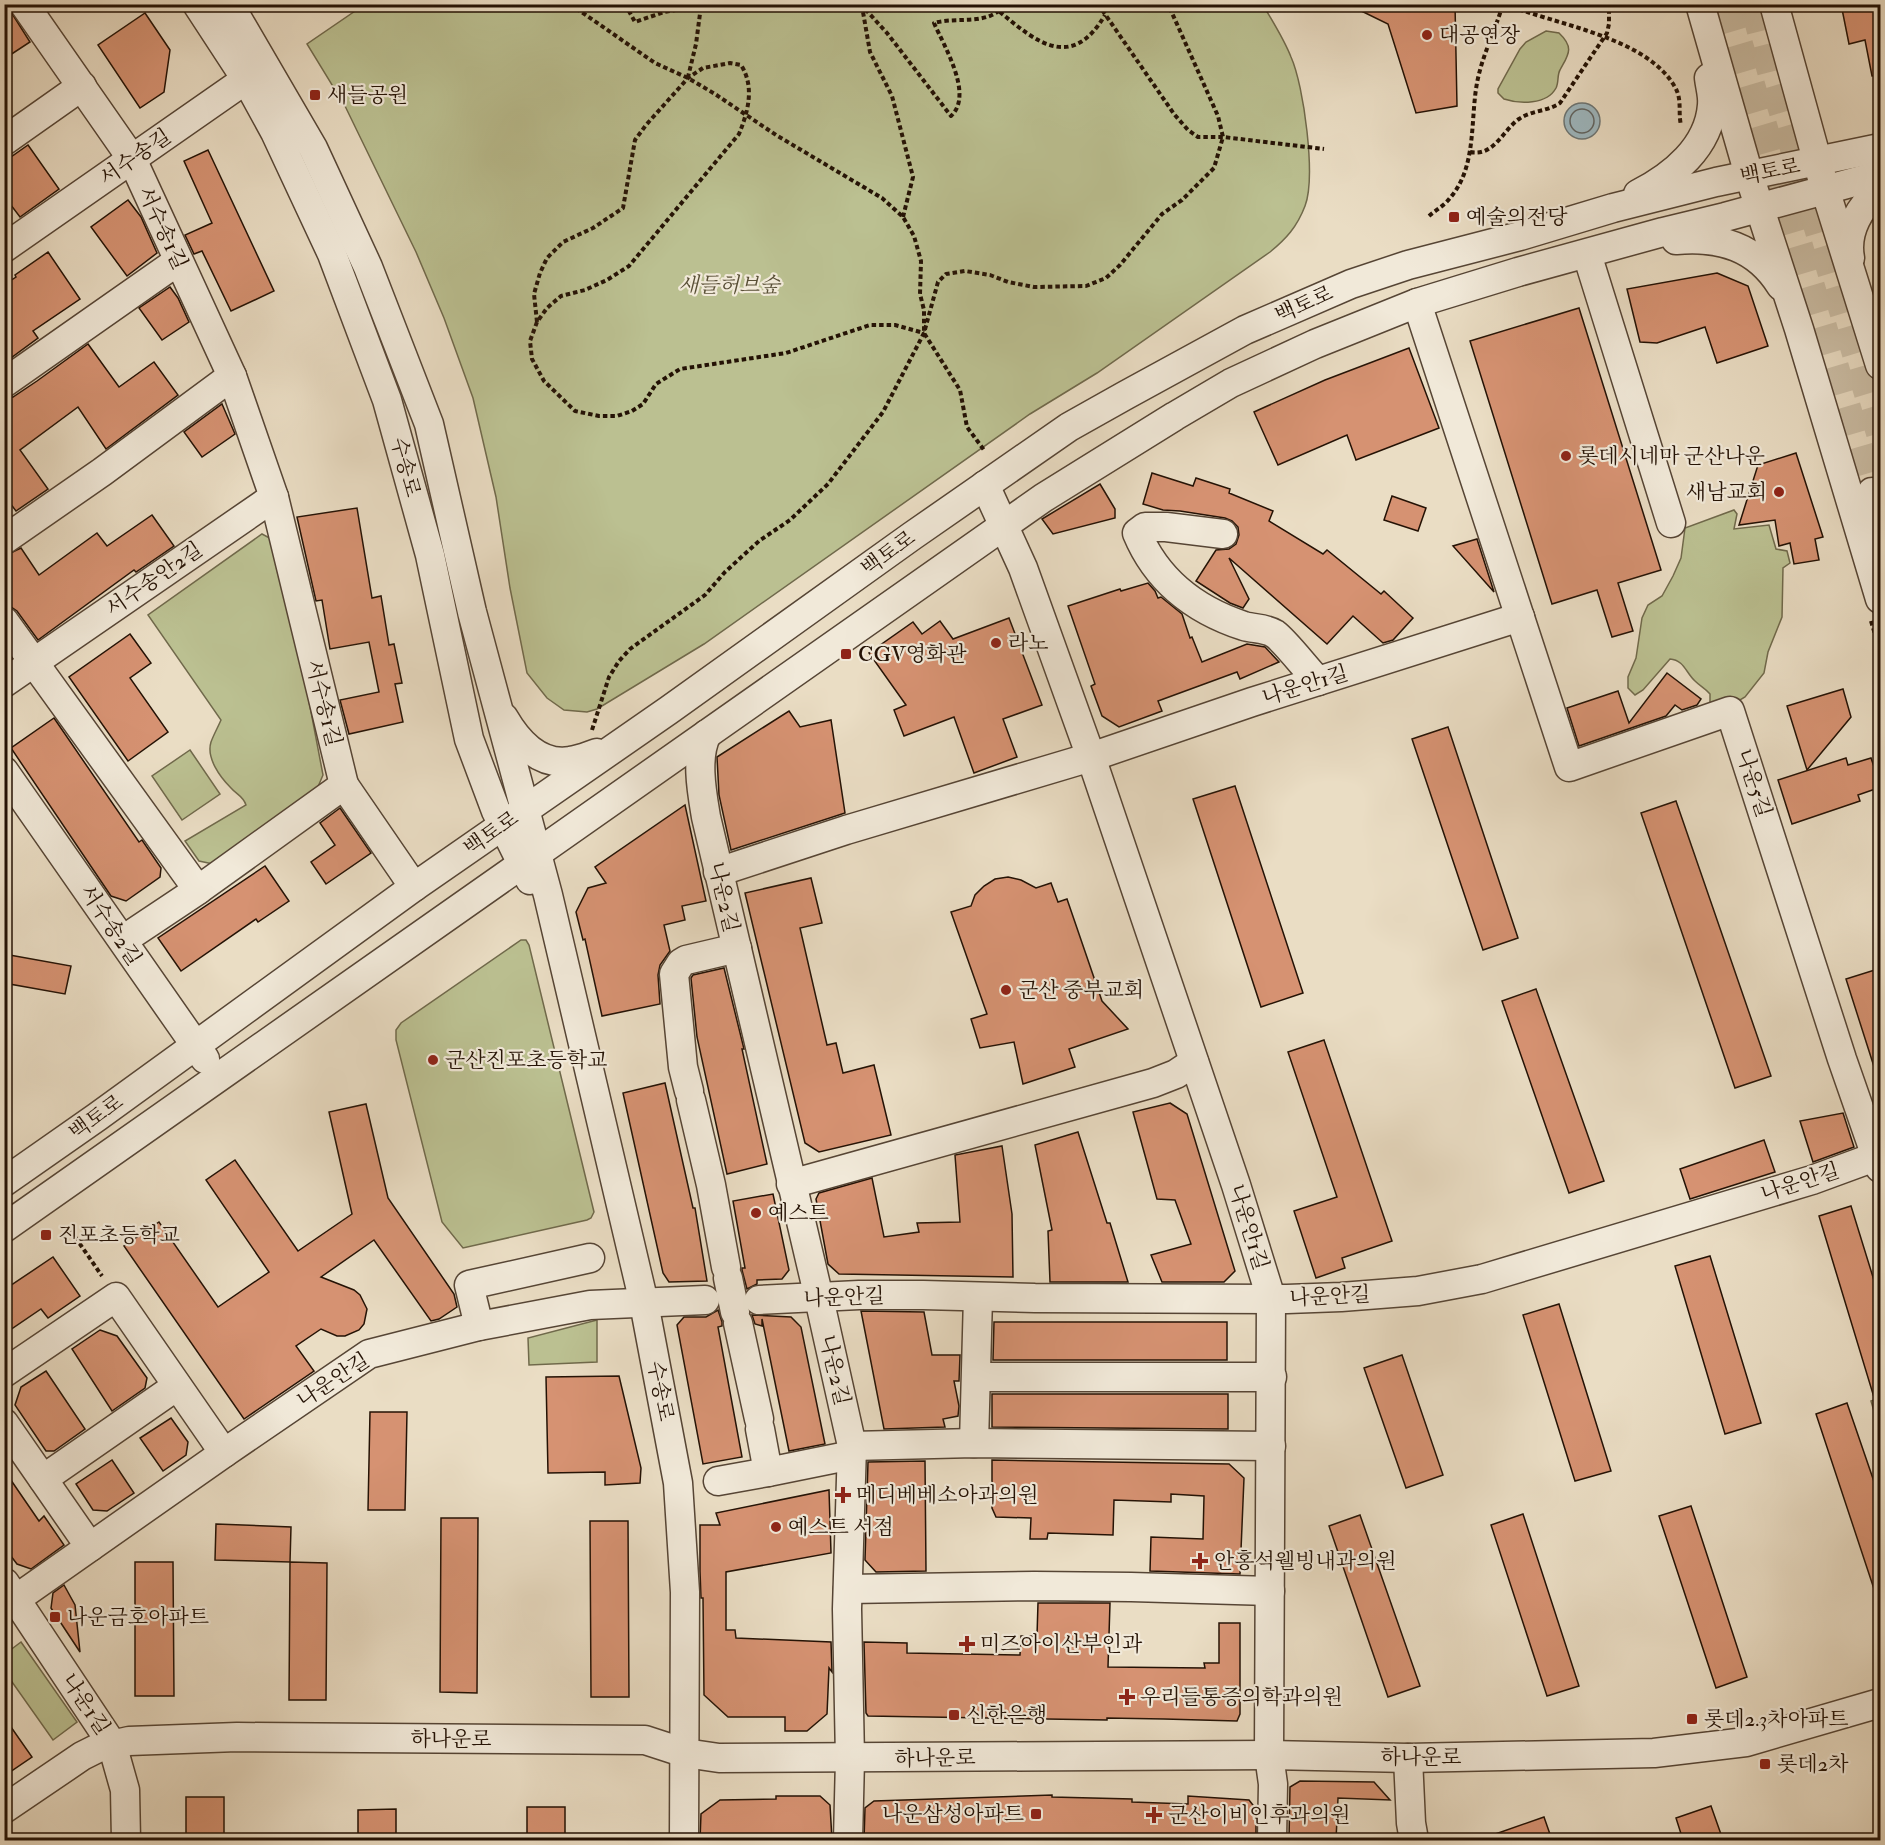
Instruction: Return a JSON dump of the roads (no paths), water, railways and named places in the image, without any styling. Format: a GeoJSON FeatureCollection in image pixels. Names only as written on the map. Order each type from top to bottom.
{"type":"FeatureCollection","features":[{"type":"Feature","properties":{"kind":"street","name":"서수송1길"},"geometry":{"type":"LineString","coordinates":[[24,4],[132,159],[232,376],[274,497],[344,785]]}},
{"type":"Feature","properties":{"kind":"street","name":"수송로"},"geometry":{"type":"LineString","coordinates":[[197,4],[256,73],[313,148],[368,267],[429,424],[491,684],[514,817],[561,951],[644,1303],[678,1483],[685,1592],[684,1840]]}},
{"type":"Feature","properties":{"kind":"street","name":"수송로"},"geometry":{"type":"LineString","coordinates":[[229,4],[256,73],[275,132],[332,254],[387,399],[430,555],[469,738],[482,776],[514,817]]}},
{"type":"Feature","properties":{"kind":"street"},"geometry":{"type":"LineString","coordinates":[[1699,4],[1749,175],[1881,599]]}},
{"type":"Feature","properties":{"kind":"street"},"geometry":{"type":"LineString","coordinates":[[1613,208],[1645,191],[1670,173],[1690,156],[1704,138],[1712,103],[1699,4]]}},
{"type":"Feature","properties":{"kind":"street"},"geometry":{"type":"LineString","coordinates":[[1774,4],[1825,189],[1881,365]]}},
{"type":"Feature","properties":{"kind":"street","name":"서수송길"},"geometry":{"type":"LineString","coordinates":[[4,248],[256,73]]}},
{"type":"Feature","properties":{"kind":"street"},"geometry":{"type":"LineString","coordinates":[[4,141],[82,86]]}},
{"type":"Feature","properties":{"kind":"street","name":"백토로"},"geometry":{"type":"LineString","coordinates":[[4,1182],[414,886],[514,817],[603,740],[1069,427],[1125,395],[1245,330],[1351,284],[1408,265],[1520,236],[1613,208],[1749,175],[1881,148]]}},
{"type":"Feature","properties":{"kind":"street","name":"백토로"},"geometry":{"type":"LineString","coordinates":[[4,1228],[1004,525],[1051,493],[1231,383],[1315,344],[1418,303],[1518,272],[1881,175]]}},
{"type":"Feature","properties":{"kind":"street"},"geometry":{"type":"LineString","coordinates":[[1854,284],[1849,251],[1852,227],[1862,208],[1881,190]]}},
{"type":"Feature","properties":{"kind":"street"},"geometry":{"type":"LineString","coordinates":[[1671,523],[1597,251],[1679,240],[1708,239],[1729,244],[1762,262],[1775,276],[1789,298]]}},
{"type":"Feature","properties":{"kind":"street"},"geometry":{"type":"LineString","coordinates":[[4,383],[178,261]]}},
{"type":"Feature","properties":{"kind":"street"},"geometry":{"type":"LineString","coordinates":[[1418,303],[1520,617]]}},
{"type":"Feature","properties":{"kind":"street"},"geometry":{"type":"LineString","coordinates":[[4,540],[102,472],[232,376]]}},
{"type":"Feature","properties":{"kind":"street","name":"나운안1길"},"geometry":{"type":"LineString","coordinates":[[985,485],[1023,568],[1091,757],[1236,1185],[1271,1298],[1269,1755],[1273,1784],[1272,1840]]}},
{"type":"Feature","properties":{"kind":"street"},"geometry":{"type":"LineString","coordinates":[[1872,492],[1881,520]]}},
{"type":"Feature","properties":{"kind":"street","name":"서수송안2길"},"geometry":{"type":"LineString","coordinates":[[4,683],[274,497]]}},
{"type":"Feature","properties":{"kind":"street"},"geometry":{"type":"LineString","coordinates":[[1223,534],[1166,526],[1145,527],[1137,533],[1152,561],[1182,596],[1229,620],[1275,634],[1318,681]]}},
{"type":"Feature","properties":{"kind":"street","name":"나운안1길"},"geometry":{"type":"LineString","coordinates":[[1091,757],[1252,702],[1520,617]]}},
{"type":"Feature","properties":{"kind":"street","name":"나운5길"},"geometry":{"type":"LineString","coordinates":[[1520,617],[1569,767],[1730,711],[1842,1059],[1879,1159]]}},
{"type":"Feature","properties":{"kind":"street"},"geometry":{"type":"LineString","coordinates":[[4,621],[198,890]]}},
{"type":"Feature","properties":{"kind":"street"},"geometry":{"type":"LineString","coordinates":[[491,684],[507,722],[525,746],[541,759],[570,762],[603,740]]}},
{"type":"Feature","properties":{"kind":"street","name":"나운2길"},"geometry":{"type":"LineString","coordinates":[[707,734],[702,752],[701,775],[706,818],[819,1298],[852,1450],[848,1589],[850,1759],[848,1840]]}},
{"type":"Feature","properties":{"kind":"street"},"geometry":{"type":"LineString","coordinates":[[718,872],[846,830],[1091,757]]}},
{"type":"Feature","properties":{"kind":"street","name":"서수송2길"},"geometry":{"type":"LineString","coordinates":[[4,771],[218,1078]]}},
{"type":"Feature","properties":{"kind":"street"},"geometry":{"type":"LineString","coordinates":[[135,932],[198,890],[344,785],[414,886]]}},
{"type":"Feature","properties":{"kind":"street"},"geometry":{"type":"LineString","coordinates":[[736,948],[686,960],[681,963],[674,974],[683,1067],[711,1185],[731,1298],[760,1424],[768,1472]]}},
{"type":"Feature","properties":{"kind":"street"},"geometry":{"type":"LineString","coordinates":[[791,1184],[1153,1083],[1176,1074],[1194,1062]]}},
{"type":"Feature","properties":{"kind":"street","name":"나운안길"},"geometry":{"type":"LineString","coordinates":[[10,1591],[90,1546],[369,1354],[479,1326],[590,1305],[731,1298],[819,1298],[923,1294],[978,1297],[1271,1298],[1341,1297],[1418,1291],[1482,1279],[1879,1159]]}},
{"type":"Feature","properties":{"kind":"street"},"geometry":{"type":"LineString","coordinates":[[479,1326],[470,1285],[590,1258]]}},
{"type":"Feature","properties":{"kind":"street"},"geometry":{"type":"LineString","coordinates":[[4,1373],[116,1297],[224,1453]]}},
{"type":"Feature","properties":{"kind":"street"},"geometry":{"type":"LineString","coordinates":[[974,1443],[978,1297]]}},
{"type":"Feature","properties":{"kind":"street"},"geometry":{"type":"LineString","coordinates":[[977,1377],[1272,1377]]}},
{"type":"Feature","properties":{"kind":"street"},"geometry":{"type":"LineString","coordinates":[[43,1479],[177,1386]]}},
{"type":"Feature","properties":{"kind":"street"},"geometry":{"type":"LineString","coordinates":[[4,1423],[90,1546]]}},
{"type":"Feature","properties":{"kind":"street"},"geometry":{"type":"LineString","coordinates":[[718,1481],[768,1472],[852,1450],[974,1443],[1271,1446]]}},
{"type":"Feature","properties":{"kind":"street"},"geometry":{"type":"LineString","coordinates":[[848,1589],[1099,1586],[1270,1591]]}},
{"type":"Feature","properties":{"kind":"street","name":"나운1길"},"geometry":{"type":"LineString","coordinates":[[10,1591],[112,1744],[125,1790],[126,1840]]}},
{"type":"Feature","properties":{"kind":"street","name":"하나운로"},"geometry":{"type":"LineString","coordinates":[[4,1809],[82,1756],[98,1748],[129,1741],[237,1737],[645,1740],[685,1753],[719,1758],[1269,1755],[1408,1758],[1654,1753],[1746,1742],[1881,1703]]}},
{"type":"Feature","properties":{"kind":"street"},"geometry":{"type":"LineString","coordinates":[[1408,1758],[1414,1840]]}},
{"type":"Feature","properties":{"kind":"water"},"geometry":{"type":"Polygon","coordinates":[[[1582,103],[1595,108],[1600,121],[1595,134],[1582,139],[1569,134],[1564,121],[1569,108],[1582,103]]]}},
{"type":"Feature","properties":{"kind":"tunnel"},"geometry":{"type":"LineString","coordinates":[[1727,4],[1872,492]]}},
{"type":"Feature","properties":{"kind":"tunnel"},"geometry":{"type":"LineString","coordinates":[[1754,4],[1773,79],[1880,433]]}},
{"type":"Feature","properties":{"kind":"place","name":"대공연장"},"geometry":{"type":"Point","coordinates":[1427,35]}},
{"type":"Feature","properties":{"kind":"place","name":"새들공원"},"geometry":{"type":"Point","coordinates":[315,95]}},
{"type":"Feature","properties":{"kind":"place","name":"예술의전당"},"geometry":{"type":"Point","coordinates":[1454,217]}},
{"type":"Feature","properties":{"kind":"place","name":"롯데시네마 군산나운"},"geometry":{"type":"Point","coordinates":[1566,456]}},
{"type":"Feature","properties":{"kind":"place","name":"새남교회"},"geometry":{"type":"Point","coordinates":[1779,492]}},
{"type":"Feature","properties":{"kind":"place","name":"라노"},"geometry":{"type":"Point","coordinates":[996,643]}},
{"type":"Feature","properties":{"kind":"place","name":"CGV영화관"},"geometry":{"type":"Point","coordinates":[846,654]}},
{"type":"Feature","properties":{"kind":"place","name":"군산 중부교회"},"geometry":{"type":"Point","coordinates":[1006,990]}},
{"type":"Feature","properties":{"kind":"place","name":"군산진포초등학교"},"geometry":{"type":"Point","coordinates":[433,1060]}},
{"type":"Feature","properties":{"kind":"place","name":"예스트"},"geometry":{"type":"Point","coordinates":[756,1213]}},
{"type":"Feature","properties":{"kind":"place","name":"진포초등학교"},"geometry":{"type":"Point","coordinates":[46,1235]}},
{"type":"Feature","properties":{"kind":"place","name":"메디베베소아과의원"},"geometry":{"type":"Point","coordinates":[843,1495]}},
{"type":"Feature","properties":{"kind":"place","name":"예스트 서점"},"geometry":{"type":"Point","coordinates":[776,1527]}},
{"type":"Feature","properties":{"kind":"place","name":"안홍석웰빙내과의원"},"geometry":{"type":"Point","coordinates":[1200,1561]}},
{"type":"Feature","properties":{"kind":"place","name":"나운금호아파트"},"geometry":{"type":"Point","coordinates":[55,1617]}},
{"type":"Feature","properties":{"kind":"place","name":"미즈아이산부인과"},"geometry":{"type":"Point","coordinates":[967,1644]}},
{"type":"Feature","properties":{"kind":"place","name":"우리들통증의학과의원"},"geometry":{"type":"Point","coordinates":[1127,1697]}},
{"type":"Feature","properties":{"kind":"place","name":"신한은행"},"geometry":{"type":"Point","coordinates":[954,1715]}},
{"type":"Feature","properties":{"kind":"place","name":"롯데2.3차아파트"},"geometry":{"type":"Point","coordinates":[1692,1719]}},
{"type":"Feature","properties":{"kind":"place","name":"롯데2차"},"geometry":{"type":"Point","coordinates":[1765,1764]}},
{"type":"Feature","properties":{"kind":"place","name":"나운삼성아파트"},"geometry":{"type":"Point","coordinates":[1036,1814]}},
{"type":"Feature","properties":{"kind":"place","name":"군산이비인후과의원"},"geometry":{"type":"Point","coordinates":[1154,1815]}},
{"type":"Feature","properties":{"kind":"park label","name":"새들허브숲"},"geometry":{"type":"Point","coordinates":[729,285]}}]}
